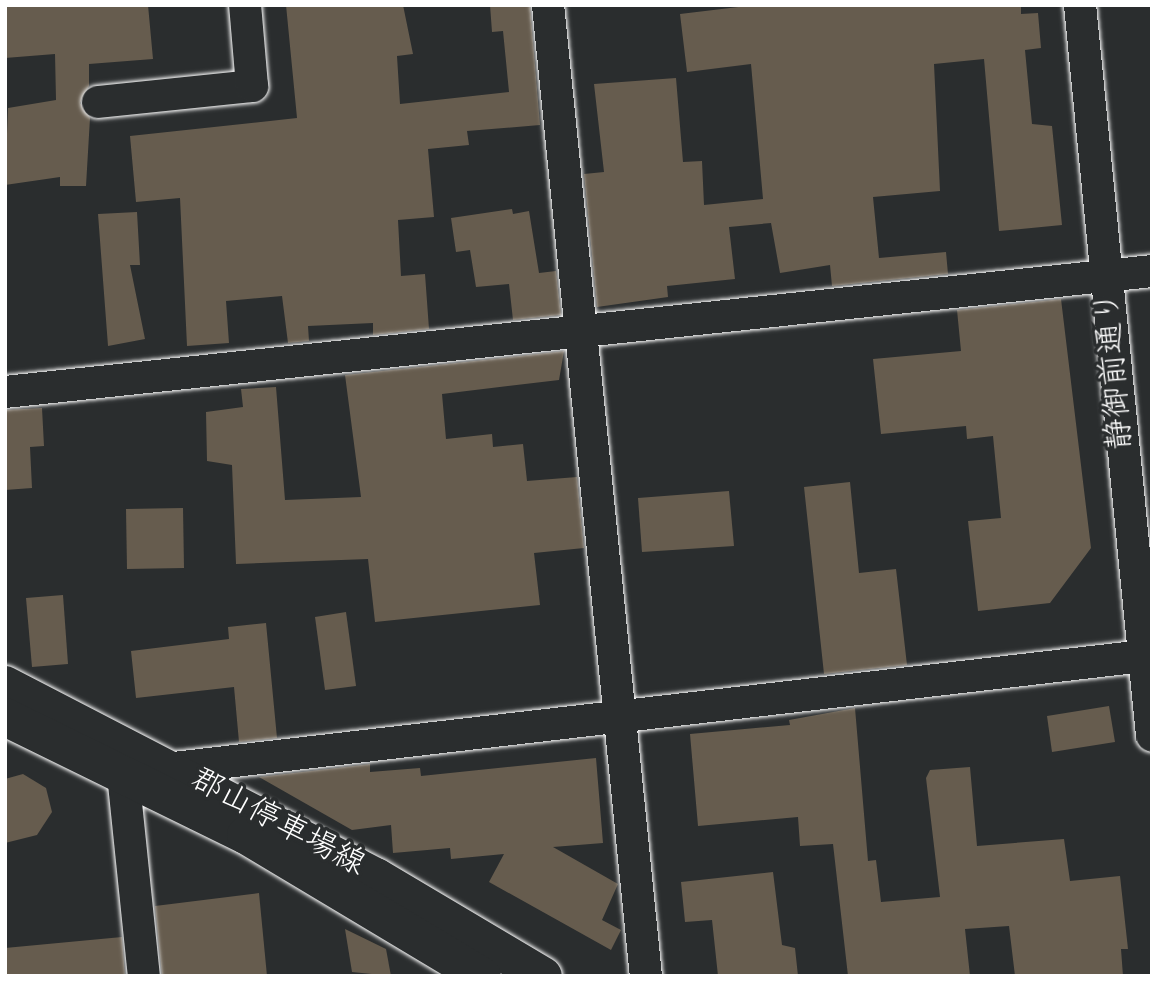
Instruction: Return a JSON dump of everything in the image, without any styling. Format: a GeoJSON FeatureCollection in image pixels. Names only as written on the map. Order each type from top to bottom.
{"type":"FeatureCollection","features":[{"type":"Feature","properties":{"kind":"main road","name":"郡山停車場線"},"geometry":{"type":"LineString","coordinates":[[5,685],[174,768],[543,976]]}},
{"type":"Feature","properties":{"kind":"main road","name":"郡山停車場線"},"geometry":{"type":"LineString","coordinates":[[5,717],[246,835],[482,976]]}},
{"type":"Feature","properties":{"kind":"street"},"geometry":{"type":"LineString","coordinates":[[98,102],[252,86],[245,5]]}},
{"type":"Feature","properties":{"kind":"street"},"geometry":{"type":"LineString","coordinates":[[548,5],[583,335],[617,715],[646,976]]}},
{"type":"Feature","properties":{"kind":"street","name":"静御前通り"},"geometry":{"type":"LineString","coordinates":[[1080,5],[1148,655],[1152,736]]}},
{"type":"Feature","properties":{"kind":"street"},"geometry":{"type":"LineString","coordinates":[[5,392],[583,335],[1152,271]]}},
{"type":"Feature","properties":{"kind":"street"},"geometry":{"type":"LineString","coordinates":[[174,768],[1148,655]]}},
{"type":"Feature","properties":{"kind":"street"},"geometry":{"type":"LineString","coordinates":[[123,774],[144,976]]}},
{"type":"Feature","properties":{"kind":"building"},"geometry":{"type":"Polygon","coordinates":[[[5,5],[148,5],[153,59],[89,64],[89,86],[80,103],[90,118],[86,186],[60,186],[60,177],[5,185],[8,108],[56,100],[55,54],[5,58],[5,5]]]}},
{"type":"Feature","properties":{"kind":"building"},"geometry":{"type":"Polygon","coordinates":[[[286,5],[403,5],[413,54],[397,56],[400,104],[509,92],[503,31],[492,32],[490,5],[530,5],[540,125],[467,131],[469,145],[428,149],[434,217],[398,220],[401,276],[425,274],[429,329],[373,335],[373,323],[308,326],[309,341],[288,343],[282,296],[226,301],[229,343],[187,346],[180,198],[136,202],[130,136],[297,118],[286,5]]]}},
{"type":"Feature","properties":{"kind":"building"},"geometry":{"type":"Polygon","coordinates":[[[755,5],[1021,5],[1021,14],[1038,13],[1041,48],[1025,50],[1032,124],[1052,126],[1062,225],[999,231],[984,59],[934,64],[940,191],[873,197],[879,258],[946,252],[948,274],[832,286],[830,265],[780,273],[771,223],[729,227],[735,279],[667,286],[668,297],[597,307],[584,174],[604,172],[594,84],[676,78],[683,162],[702,161],[704,205],[763,199],[751,64],[687,72],[680,14],[755,5]]]}},
{"type":"Feature","properties":{"kind":"building"},"geometry":{"type":"Polygon","coordinates":[[[512,209],[513,214],[529,211],[539,273],[556,271],[561,315],[513,320],[509,284],[476,287],[470,250],[456,252],[451,218],[512,209]]]}},
{"type":"Feature","properties":{"kind":"building"},"geometry":{"type":"Polygon","coordinates":[[[137,212],[140,265],[130,265],[145,339],[108,346],[98,214],[137,212]]]}},
{"type":"Feature","properties":{"kind":"building"},"geometry":{"type":"Polygon","coordinates":[[[1061,299],[1091,548],[1050,603],[978,611],[968,521],[1001,518],[993,436],[967,439],[966,426],[881,434],[873,359],[961,351],[957,310],[1061,299]]]}},
{"type":"Feature","properties":{"kind":"building"},"geometry":{"type":"Polygon","coordinates":[[[564,351],[559,380],[442,394],[446,439],[492,434],[493,447],[523,444],[527,481],[577,477],[584,548],[534,553],[540,605],[375,622],[368,559],[236,564],[232,465],[207,461],[206,412],[243,407],[241,389],[276,387],[285,500],[361,497],[345,375],[564,351]]]}},
{"type":"Feature","properties":{"kind":"building"},"geometry":{"type":"Polygon","coordinates":[[[42,408],[44,446],[30,447],[32,488],[5,490],[5,410],[42,408]]]}},
{"type":"Feature","properties":{"kind":"building"},"geometry":{"type":"Polygon","coordinates":[[[850,482],[859,573],[896,569],[907,665],[824,674],[804,487],[850,482]]]}},
{"type":"Feature","properties":{"kind":"building"},"geometry":{"type":"Polygon","coordinates":[[[729,491],[734,546],[642,552],[638,498],[729,491]]]}},
{"type":"Feature","properties":{"kind":"building"},"geometry":{"type":"Polygon","coordinates":[[[183,508],[184,568],[127,569],[126,509],[183,508]]]}},
{"type":"Feature","properties":{"kind":"building"},"geometry":{"type":"Polygon","coordinates":[[[63,595],[68,664],[32,667],[26,598],[63,595]]]}},
{"type":"Feature","properties":{"kind":"building"},"geometry":{"type":"Polygon","coordinates":[[[346,612],[356,686],[325,690],[315,617],[346,612]]]}},
{"type":"Feature","properties":{"kind":"building"},"geometry":{"type":"Polygon","coordinates":[[[266,623],[277,738],[239,742],[234,687],[136,698],[131,651],[229,639],[228,627],[266,623]]]}},
{"type":"Feature","properties":{"kind":"building"},"geometry":{"type":"Polygon","coordinates":[[[1109,706],[1115,742],[1052,752],[1047,716],[1109,706]]]}},
{"type":"Feature","properties":{"kind":"building"},"geometry":{"type":"Polygon","coordinates":[[[855,708],[868,861],[876,860],[881,902],[940,897],[926,778],[930,770],[970,767],[977,846],[1064,839],[1070,881],[1120,876],[1128,949],[1121,949],[1123,976],[1015,976],[1009,926],[965,929],[970,976],[848,976],[833,844],[800,846],[798,817],[698,826],[690,734],[790,725],[789,720],[855,708]]]}},
{"type":"Feature","properties":{"kind":"building"},"geometry":{"type":"Polygon","coordinates":[[[596,758],[603,843],[553,847],[618,884],[602,920],[621,930],[611,950],[489,882],[504,854],[451,859],[450,848],[393,853],[391,825],[352,830],[259,777],[370,764],[370,772],[420,768],[421,776],[596,758]]]}},
{"type":"Feature","properties":{"kind":"building"},"geometry":{"type":"Polygon","coordinates":[[[23,774],[46,788],[52,812],[37,835],[5,843],[5,779],[23,774]]]}},
{"type":"Feature","properties":{"kind":"building"},"geometry":{"type":"Polygon","coordinates":[[[773,872],[782,945],[795,948],[798,976],[718,976],[712,920],[685,922],[681,882],[773,872]]]}},
{"type":"Feature","properties":{"kind":"building"},"geometry":{"type":"Polygon","coordinates":[[[259,893],[267,976],[162,976],[155,906],[259,893]]]}},
{"type":"Feature","properties":{"kind":"building"},"geometry":{"type":"Polygon","coordinates":[[[345,929],[386,949],[391,976],[352,972],[345,929]]]}},
{"type":"Feature","properties":{"kind":"building"},"geometry":{"type":"Polygon","coordinates":[[[122,937],[125,976],[5,976],[5,948],[122,937]]]}}]}
